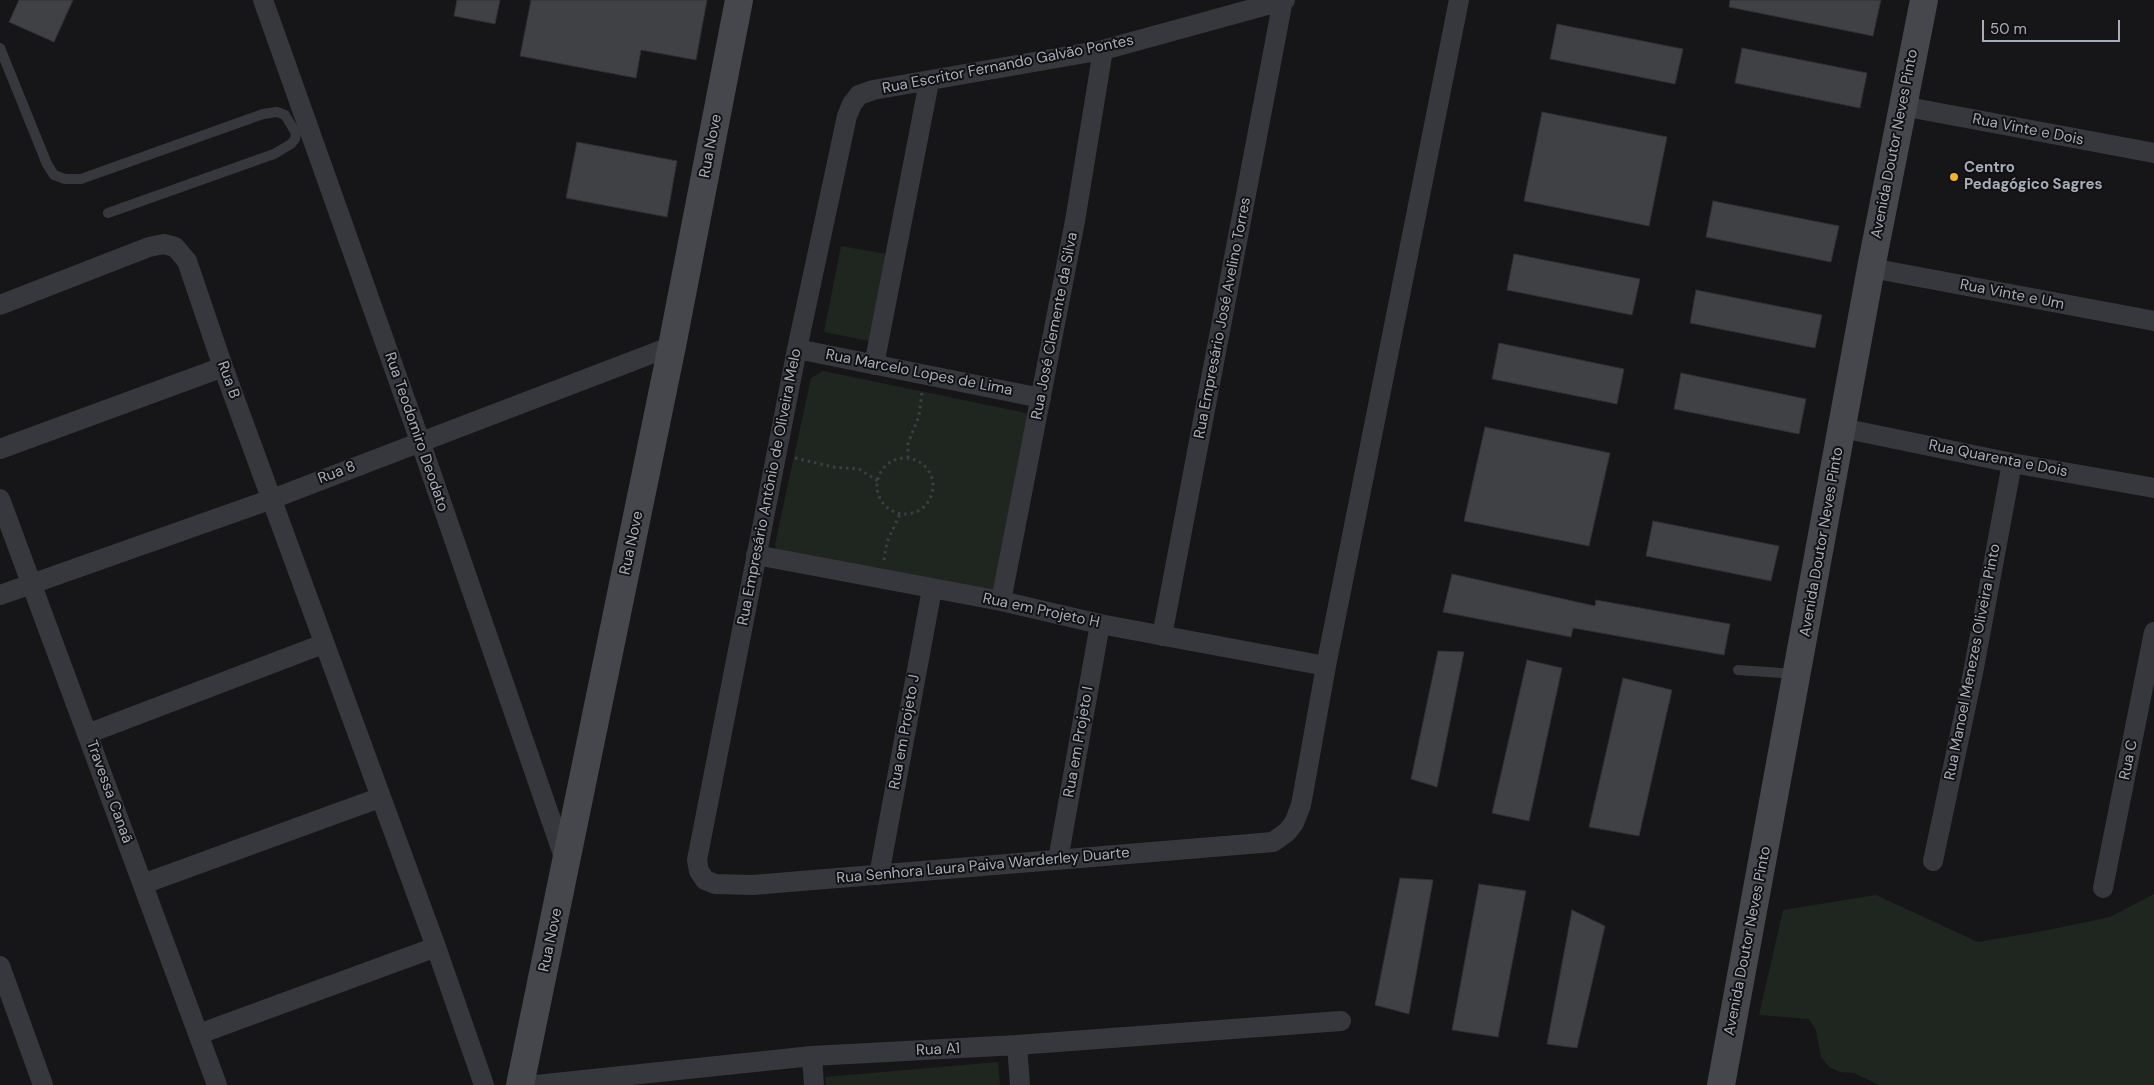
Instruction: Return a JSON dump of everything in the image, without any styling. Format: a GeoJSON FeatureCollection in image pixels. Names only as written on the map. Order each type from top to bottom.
{"type":"FeatureCollection","features":[{"type":"Feature","properties":{"kind":"street","name":"Rua Teodomiro Deodato"},"geometry":{"type":"LineString","coordinates":[[263,0],[420,441],[566,865]]}},
{"type":"Feature","properties":{"kind":"street","name":"Rua Nove"},"geometry":{"type":"LineString","coordinates":[[520,1085],[672,346],[739,0]]}},
{"type":"Feature","properties":{"kind":"street","name":"Rua Escritor Fernando Galvão Pontes"},"geometry":{"type":"LineString","coordinates":[[852,104],[859,95],[873,90],[929,82],[1103,50],[1284,0]]}},
{"type":"Feature","properties":{"kind":"street","name":"Rua Empresário José Avelino Torres"},"geometry":{"type":"LineString","coordinates":[[1162,636],[1284,0]]}},
{"type":"Feature","properties":{"kind":"street"},"geometry":{"type":"LineString","coordinates":[[1326,666],[1459,0]]}},
{"type":"Feature","properties":{"kind":"street","name":"Avenida Doutor Neves Pinto"},"geometry":{"type":"LineString","coordinates":[[1721,1085],[1798,674],[1871,268],[1924,0]]}},
{"type":"Feature","properties":{"kind":"street","name":"Rua José Clemente da Silva"},"geometry":{"type":"LineString","coordinates":[[1001,601],[1075,221],[1103,50]]}},
{"type":"Feature","properties":{"kind":"street"},"geometry":{"type":"LineString","coordinates":[[874,364],[929,82]]}},
{"type":"Feature","properties":{"kind":"street","name":"Rua Empresário Antônio de Oliveira Melo"},"geometry":{"type":"LineString","coordinates":[[699,871],[697,860],[797,349],[847,116],[852,104]]}},
{"type":"Feature","properties":{"kind":"street","name":"Rua Vinte e Dois"},"geometry":{"type":"LineString","coordinates":[[1902,106],[2154,153]]}},
{"type":"Feature","properties":{"kind":"street","name":"Rua B"},"geometry":{"type":"LineString","coordinates":[[0,305],[149,247],[164,244],[175,247],[187,261],[223,367],[379,798],[436,947],[484,1085]]}},
{"type":"Feature","properties":{"kind":"street","name":"Rua Vinte e Um"},"geometry":{"type":"LineString","coordinates":[[1871,268],[2154,321]]}},
{"type":"Feature","properties":{"kind":"street","name":"Rua 8"},"geometry":{"type":"LineString","coordinates":[[0,595],[272,499],[672,346]]}},
{"type":"Feature","properties":{"kind":"street","name":"Rua Marcelo Lopes de Lima"},"geometry":{"type":"LineString","coordinates":[[797,349],[1041,398]]}},
{"type":"Feature","properties":{"kind":"street"},"geometry":{"type":"LineString","coordinates":[[0,448],[223,367]]}},
{"type":"Feature","properties":{"kind":"street","name":"Rua Quarenta e Dois"},"geometry":{"type":"LineString","coordinates":[[1842,428],[2012,463],[2154,488]]}},
{"type":"Feature","properties":{"kind":"street","name":"Rua Manoel Menezes Oliveira Pinto"},"geometry":{"type":"LineString","coordinates":[[1933,861],[1973,672],[2012,463]]}},
{"type":"Feature","properties":{"kind":"street","name":"Travessa Canaã"},"geometry":{"type":"LineString","coordinates":[[0,499],[217,1085]]}},
{"type":"Feature","properties":{"kind":"street","name":"Rua em Projeto H"},"geometry":{"type":"LineString","coordinates":[[756,555],[1001,601],[1100,624],[1326,666]]}},
{"type":"Feature","properties":{"kind":"street","name":"Rua em Projeto J"},"geometry":{"type":"LineString","coordinates":[[879,875],[932,589]]}},
{"type":"Feature","properties":{"kind":"street","name":"Rua em Projeto I"},"geometry":{"type":"LineString","coordinates":[[1058,860],[1100,624]]}},
{"type":"Feature","properties":{"kind":"street","name":"Rua C"},"geometry":{"type":"LineString","coordinates":[[2103,888],[2154,632]]}},
{"type":"Feature","properties":{"kind":"street"},"geometry":{"type":"LineString","coordinates":[[87,734],[323,644]]}},
{"type":"Feature","properties":{"kind":"street","name":"Rua Senhora Laura Paiva Warderley Duarte"},"geometry":{"type":"LineString","coordinates":[[699,871],[705,880],[714,884],[753,885],[1273,842],[1287,832],[1294,823],[1301,805],[1326,666]]}},
{"type":"Feature","properties":{"kind":"street"},"geometry":{"type":"LineString","coordinates":[[143,884],[379,798]]}},
{"type":"Feature","properties":{"kind":"street"},"geometry":{"type":"LineString","coordinates":[[199,1034],[436,947]]}},
{"type":"Feature","properties":{"kind":"street"},"geometry":{"type":"LineString","coordinates":[[0,966],[43,1085]]}},
{"type":"Feature","properties":{"kind":"street","name":"Rua A1"},"geometry":{"type":"LineString","coordinates":[[536,1085],[812,1056],[1017,1045],[1341,1021]]}},
{"type":"Feature","properties":{"kind":"street"},"geometry":{"type":"LineString","coordinates":[[1017,1045],[1020,1085]]}},
{"type":"Feature","properties":{"kind":"street"},"geometry":{"type":"LineString","coordinates":[[812,1056],[814,1085]]}},
{"type":"Feature","properties":{"kind":"lane"},"geometry":{"type":"LineString","coordinates":[[0,48],[47,164],[54,175],[65,180],[81,178],[263,114],[277,112],[285,115],[296,133],[295,139],[291,144],[274,154],[108,213]]}},
{"type":"Feature","properties":{"kind":"lane"},"geometry":{"type":"LineString","coordinates":[[1738,670],[1798,674]]}},
{"type":"Feature","properties":{"kind":"path"},"geometry":{"type":"LineString","coordinates":[[908,458],[908,443],[919,416],[925,374]]}},
{"type":"Feature","properties":{"kind":"path"},"geometry":{"type":"LineString","coordinates":[[777,454],[833,467],[859,468],[878,481]]}},
{"type":"Feature","properties":{"kind":"path"},"geometry":{"type":"LineString","coordinates":[[908,458],[921,462],[930,472],[933,491],[928,503],[920,510],[909,514],[900,514],[888,509],[877,492],[878,481],[886,465],[894,460],[908,458]]}},
{"type":"Feature","properties":{"kind":"path"},"geometry":{"type":"LineString","coordinates":[[880,578],[887,542],[900,514]]}},
{"type":"Feature","properties":{"kind":"shaded area"},"geometry":{"type":"Polygon","coordinates":[[[841,246],[886,254],[869,341],[824,332],[841,246]]]}},
{"type":"Feature","properties":{"kind":"shaded area"},"geometry":{"type":"Polygon","coordinates":[[[823,371],[1026,413],[1034,427],[1003,590],[988,602],[777,556],[775,544],[811,378],[823,371]]]}},
{"type":"Feature","properties":{"kind":"shaded area"},"geometry":{"type":"Polygon","coordinates":[[[2154,894],[2154,1085],[1879,1085],[1854,1073],[1840,1072],[1829,1067],[1821,1057],[1816,1030],[1809,1019],[1759,1015],[1783,910],[1876,895],[1978,942],[2110,917],[2154,894]]]}},
{"type":"Feature","properties":{"kind":"shaded area"},"geometry":{"type":"Polygon","coordinates":[[[998,1062],[1000,1085],[826,1085],[825,1077],[998,1062]]]}},
{"type":"Feature","properties":{"kind":"building"},"geometry":{"type":"Polygon","coordinates":[[[19,0],[73,0],[54,42],[9,22],[19,0]]]}},
{"type":"Feature","properties":{"kind":"building"},"geometry":{"type":"Polygon","coordinates":[[[457,0],[500,0],[495,24],[454,16],[457,0]]]}},
{"type":"Feature","properties":{"kind":"building"},"geometry":{"type":"Polygon","coordinates":[[[531,0],[707,0],[696,60],[641,50],[636,78],[520,56],[531,0]]]}},
{"type":"Feature","properties":{"kind":"building"},"geometry":{"type":"Polygon","coordinates":[[[1730,0],[1881,0],[1873,36],[1729,7],[1730,0]]]}},
{"type":"Feature","properties":{"kind":"building"},"geometry":{"type":"Polygon","coordinates":[[[1557,24],[1683,49],[1675,84],[1550,59],[1557,24]]]}},
{"type":"Feature","properties":{"kind":"building"},"geometry":{"type":"Polygon","coordinates":[[[1742,48],[1867,73],[1860,108],[1735,83],[1742,48]]]}},
{"type":"Feature","properties":{"kind":"building"},"geometry":{"type":"Polygon","coordinates":[[[1542,112],[1667,137],[1649,226],[1524,201],[1542,112]]]}},
{"type":"Feature","properties":{"kind":"building"},"geometry":{"type":"Polygon","coordinates":[[[577,142],[677,161],[667,217],[566,198],[577,142]]]}},
{"type":"Feature","properties":{"kind":"building"},"geometry":{"type":"Polygon","coordinates":[[[1713,201],[1839,226],[1831,262],[1706,237],[1713,201]]]}},
{"type":"Feature","properties":{"kind":"building"},"geometry":{"type":"Polygon","coordinates":[[[1514,254],[1640,279],[1632,315],[1507,290],[1514,254]]]}},
{"type":"Feature","properties":{"kind":"building"},"geometry":{"type":"Polygon","coordinates":[[[1696,290],[1822,315],[1815,348],[1690,323],[1696,290]]]}},
{"type":"Feature","properties":{"kind":"building"},"geometry":{"type":"Polygon","coordinates":[[[1499,343],[1624,369],[1617,404],[1492,379],[1499,343]]]}},
{"type":"Feature","properties":{"kind":"building"},"geometry":{"type":"Polygon","coordinates":[[[1681,373],[1806,399],[1799,434],[1674,409],[1681,373]]]}},
{"type":"Feature","properties":{"kind":"building"},"geometry":{"type":"Polygon","coordinates":[[[1485,427],[1610,453],[1589,546],[1464,521],[1485,427]]]}},
{"type":"Feature","properties":{"kind":"building"},"geometry":{"type":"Polygon","coordinates":[[[1653,521],[1779,546],[1771,581],[1646,556],[1653,521]]]}},
{"type":"Feature","properties":{"kind":"building"},"geometry":{"type":"Polygon","coordinates":[[[1452,574],[1595,606],[1596,600],[1730,624],[1724,655],[1573,628],[1571,637],[1443,612],[1452,574]]]}},
{"type":"Feature","properties":{"kind":"building"},"geometry":{"type":"Polygon","coordinates":[[[1438,651],[1464,652],[1437,787],[1411,779],[1438,651]]]}},
{"type":"Feature","properties":{"kind":"building"},"geometry":{"type":"Polygon","coordinates":[[[1527,660],[1562,668],[1529,821],[1492,813],[1527,660]]]}},
{"type":"Feature","properties":{"kind":"building"},"geometry":{"type":"Polygon","coordinates":[[[1623,678],[1672,690],[1639,836],[1589,827],[1623,678]]]}},
{"type":"Feature","properties":{"kind":"building"},"geometry":{"type":"Polygon","coordinates":[[[1400,878],[1433,880],[1409,1014],[1375,1005],[1400,878]]]}},
{"type":"Feature","properties":{"kind":"building"},"geometry":{"type":"Polygon","coordinates":[[[1479,884],[1526,891],[1498,1037],[1452,1030],[1479,884]]]}},
{"type":"Feature","properties":{"kind":"building"},"geometry":{"type":"Polygon","coordinates":[[[1572,910],[1605,926],[1577,1048],[1547,1044],[1572,910]]]}},
{"type":"Feature","properties":{"kind":"place","name":"Centro Pedagógico Sagres"},"geometry":{"type":"Point","coordinates":[1954,177]}}]}
